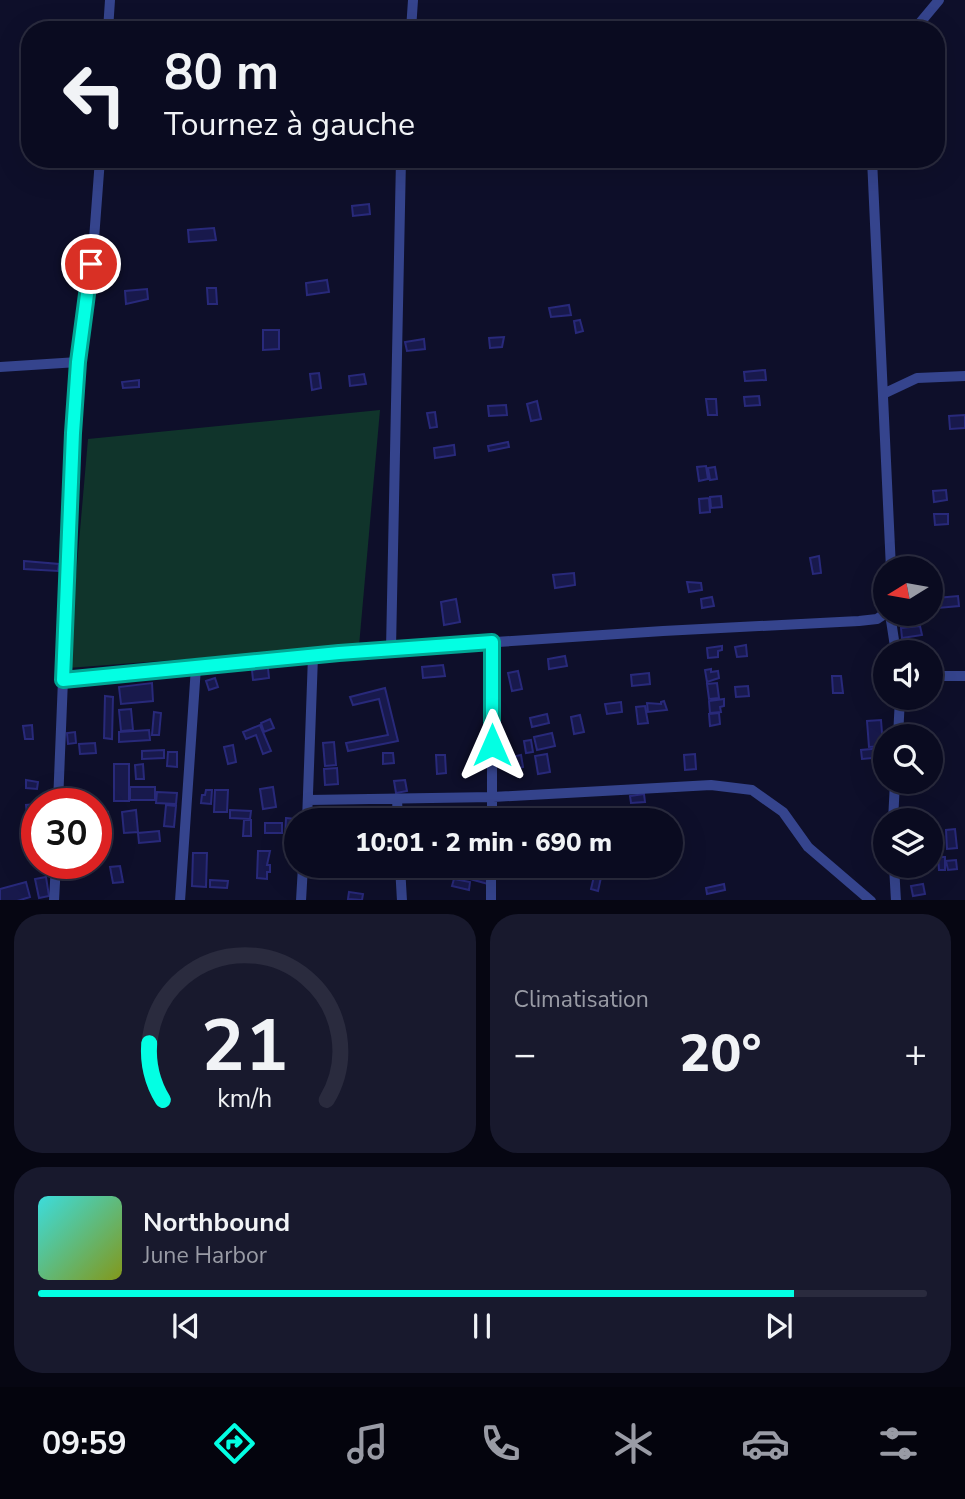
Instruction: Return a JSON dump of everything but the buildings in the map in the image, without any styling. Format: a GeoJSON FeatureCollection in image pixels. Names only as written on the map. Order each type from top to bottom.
{"type":"FeatureCollection","features":[{"type":"Feature","properties":{"kind":"street"},"geometry":{"type":"LineString","coordinates":[[109,21],[110,0]]}},
{"type":"Feature","properties":{"kind":"street"},"geometry":{"type":"LineString","coordinates":[[412,21],[413,0]]}},
{"type":"Feature","properties":{"kind":"street"},"geometry":{"type":"LineString","coordinates":[[922,21],[939,0]]}},
{"type":"Feature","properties":{"kind":"street"},"geometry":{"type":"LineString","coordinates":[[59,788],[78,362],[94,239],[99,168]]}},
{"type":"Feature","properties":{"kind":"street"},"geometry":{"type":"LineString","coordinates":[[391,649],[401,168]]}},
{"type":"Feature","properties":{"kind":"street"},"geometry":{"type":"LineString","coordinates":[[872,168],[890,556]]}},
{"type":"Feature","properties":{"kind":"street"},"geometry":{"type":"LineString","coordinates":[[0,367],[78,362]]}},
{"type":"Feature","properties":{"kind":"street"},"geometry":{"type":"LineString","coordinates":[[883,394],[917,378],[965,376]]}},
{"type":"Feature","properties":{"kind":"street"},"geometry":{"type":"LineString","coordinates":[[63,680],[391,649],[873,619]]}},
{"type":"Feature","properties":{"kind":"street"},"geometry":{"type":"LineString","coordinates":[[492,642],[493,808]]}},
{"type":"Feature","properties":{"kind":"street"},"geometry":{"type":"LineString","coordinates":[[308,808],[313,656]]}},
{"type":"Feature","properties":{"kind":"street"},"geometry":{"type":"LineString","coordinates":[[180,900],[196,667]]}},
{"type":"Feature","properties":{"kind":"street"},"geometry":{"type":"LineString","coordinates":[[943,676],[965,676]]}},
{"type":"Feature","properties":{"kind":"street"},"geometry":{"type":"LineString","coordinates":[[308,800],[493,797],[711,785],[752,790],[783,812],[808,847],[870,900]]}},
{"type":"Feature","properties":{"kind":"street"},"geometry":{"type":"LineString","coordinates":[[397,799],[397,808]]}},
{"type":"Feature","properties":{"kind":"street"},"geometry":{"type":"LineString","coordinates":[[301,900],[302,878]]}},
{"type":"Feature","properties":{"kind":"street"},"geometry":{"type":"LineString","coordinates":[[400,878],[401,900]]}},
{"type":"Feature","properties":{"kind":"street"},"geometry":{"type":"LineString","coordinates":[[491,878],[491,900]]}},
{"type":"Feature","properties":{"kind":"street"},"geometry":{"type":"LineString","coordinates":[[895,878],[897,900]]}},
{"type":"Feature","properties":{"kind":"street"},"geometry":{"type":"LineString","coordinates":[[54,900],[55,879]]}},
{"type":"Feature","properties":{"kind":"green space"},"geometry":{"type":"Polygon","coordinates":[[[380,410],[359,646],[68,668],[88,439],[380,410]]]}},
{"type":"Feature","properties":{"kind":"route"},"geometry":{"type":"LineString","coordinates":[[91,264],[78,362],[73,433],[63,680],[339,653],[492,642],[492,745]]}}]}
